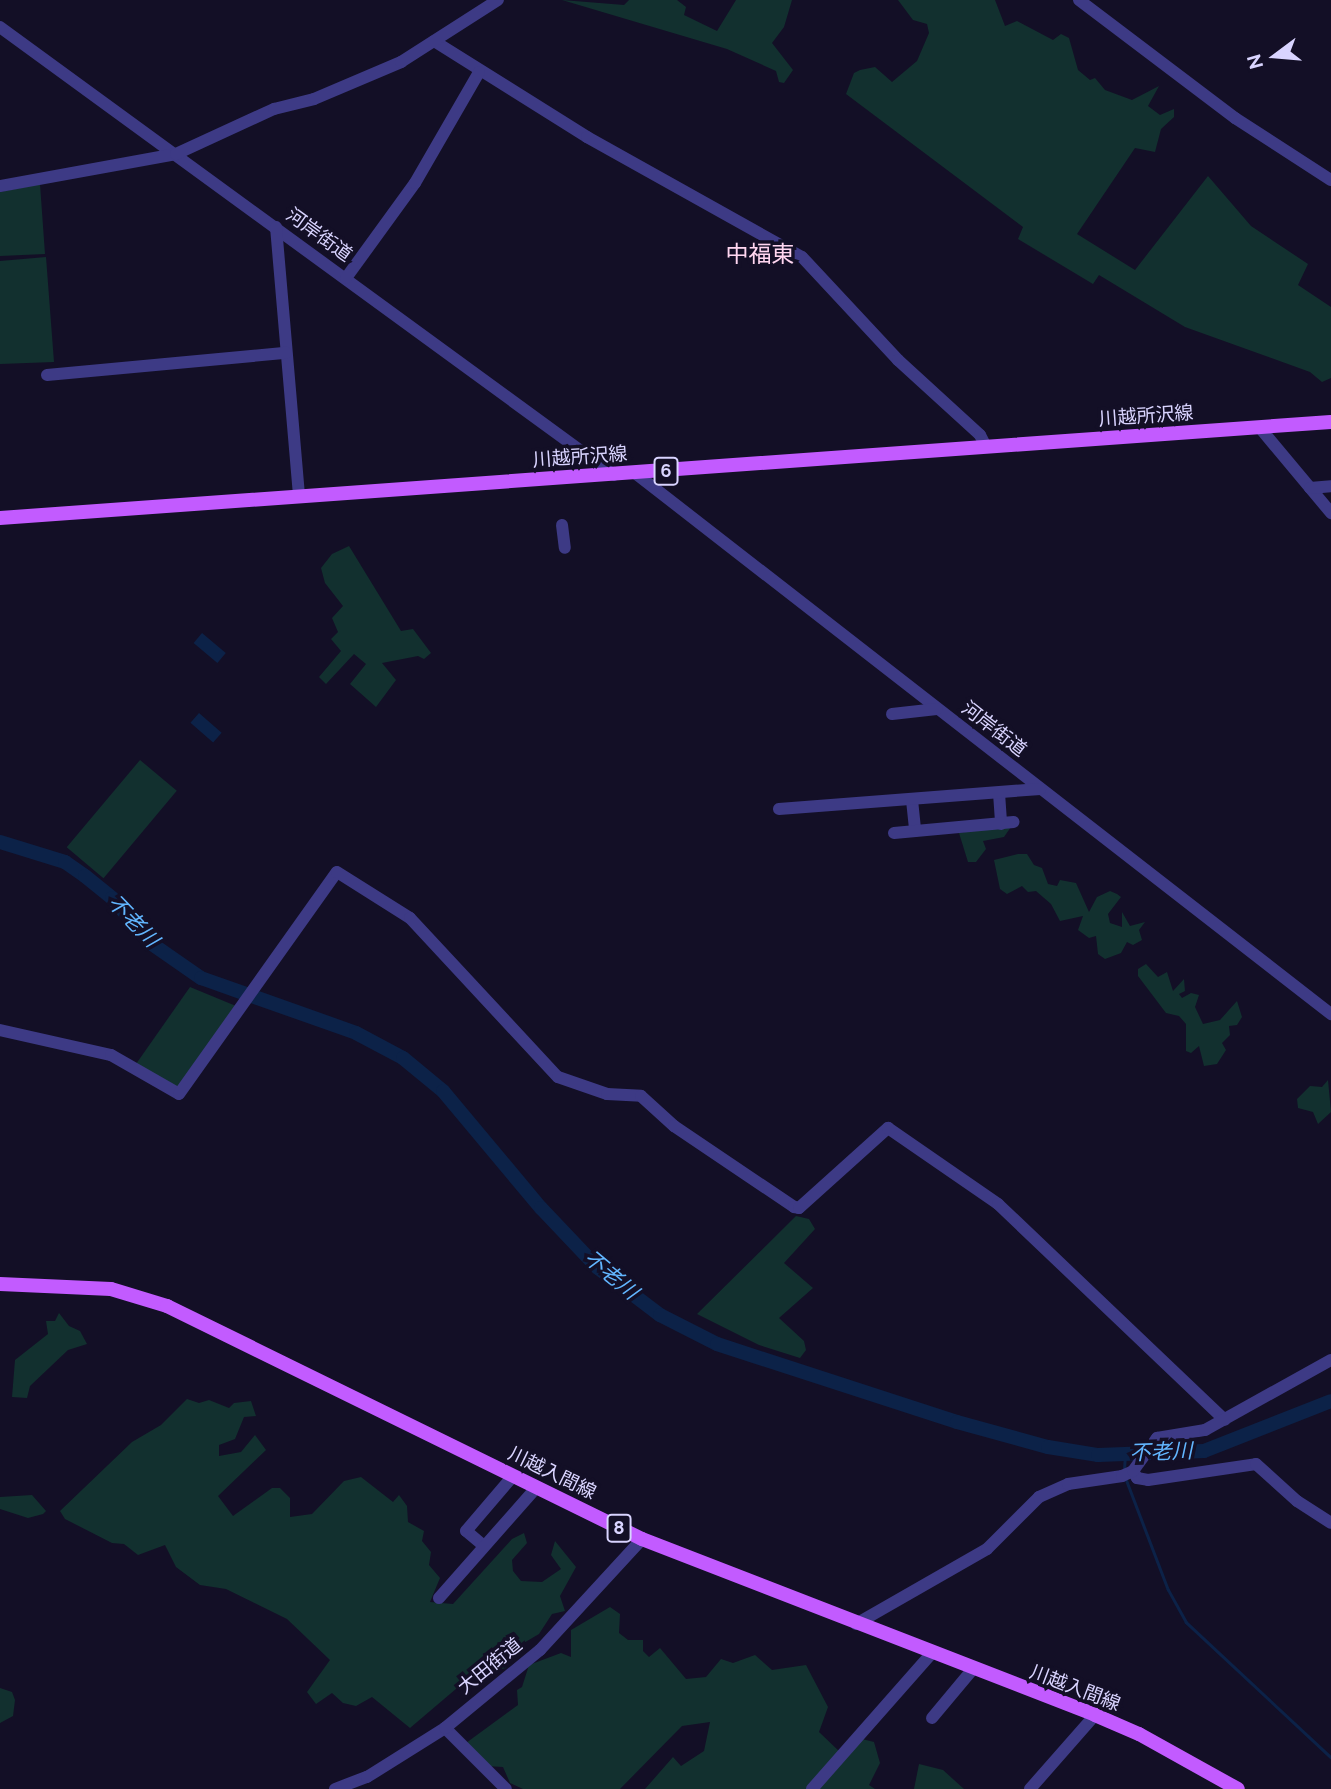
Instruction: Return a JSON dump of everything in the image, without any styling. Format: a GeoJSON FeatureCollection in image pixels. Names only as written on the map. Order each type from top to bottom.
{"type":"FeatureCollection","features":[{"type":"Feature","properties":{"kind":"main road","name":"川越所沢線"},"geometry":{"type":"LineString","coordinates":[[0,518],[1331,422]]}},
{"type":"Feature","properties":{"kind":"main road","name":"川越入間線"},"geometry":{"type":"LineString","coordinates":[[0,1284],[111,1289],[167,1306],[642,1539],[1139,1734],[1238,1789]]}},
{"type":"Feature","properties":{"kind":"street"},"geometry":{"type":"LineString","coordinates":[[0,187],[176,154],[274,109],[359,80],[434,41],[498,0]]}},
{"type":"Feature","properties":{"kind":"street"},"geometry":{"type":"LineString","coordinates":[[1079,0],[1235,118],[1331,180]]}},
{"type":"Feature","properties":{"kind":"street","name":"河岸街道"},"geometry":{"type":"LineString","coordinates":[[0,27],[614,475]]}},
{"type":"Feature","properties":{"kind":"street"},"geometry":{"type":"LineString","coordinates":[[434,41],[480,72],[802,257],[898,360],[980,435],[986,447]]}},
{"type":"Feature","properties":{"kind":"street"},"geometry":{"type":"LineString","coordinates":[[346,278],[415,183],[480,72]]}},
{"type":"Feature","properties":{"kind":"street"},"geometry":{"type":"LineString","coordinates":[[276,227],[299,496]]}},
{"type":"Feature","properties":{"kind":"street"},"geometry":{"type":"LineString","coordinates":[[47,375],[286,353]]}},
{"type":"Feature","properties":{"kind":"street"},"geometry":{"type":"LineString","coordinates":[[1260,428],[1331,513]]}},
{"type":"Feature","properties":{"kind":"street","name":"河岸街道"},"geometry":{"type":"LineString","coordinates":[[635,473],[1331,1014]]}},
{"type":"Feature","properties":{"kind":"street"},"geometry":{"type":"LineString","coordinates":[[1310,488],[1331,486]]}},
{"type":"Feature","properties":{"kind":"street"},"geometry":{"type":"LineString","coordinates":[[562,525],[565,548]]}},
{"type":"Feature","properties":{"kind":"street"},"geometry":{"type":"LineString","coordinates":[[892,714],[937,709]]}},
{"type":"Feature","properties":{"kind":"street"},"geometry":{"type":"LineString","coordinates":[[779,809],[1040,789]]}},
{"type":"Feature","properties":{"kind":"street"},"geometry":{"type":"LineString","coordinates":[[894,833],[1007,823],[999,793]]}},
{"type":"Feature","properties":{"kind":"street"},"geometry":{"type":"LineString","coordinates":[[912,800],[915,831]]}},
{"type":"Feature","properties":{"kind":"street"},"geometry":{"type":"LineString","coordinates":[[0,1030],[111,1055],[179,1094],[337,872],[410,918],[558,1077],[607,1094],[641,1096],[674,1126],[794,1207],[799,1208],[888,1128],[998,1204],[1224,1420]]}},
{"type":"Feature","properties":{"kind":"street"},"geometry":{"type":"LineString","coordinates":[[1127,1473],[1152,1442],[1224,1420],[1331,1360]]}},
{"type":"Feature","properties":{"kind":"street"},"geometry":{"type":"LineString","coordinates":[[856,1624],[987,1549],[1039,1497],[1068,1484],[1127,1473],[1148,1480],[1256,1464],[1297,1501],[1331,1523]]}},
{"type":"Feature","properties":{"kind":"street"},"geometry":{"type":"LineString","coordinates":[[484,1546],[466,1531],[513,1476]]}},
{"type":"Feature","properties":{"kind":"street"},"geometry":{"type":"LineString","coordinates":[[439,1598],[537,1487]]}},
{"type":"Feature","properties":{"kind":"street","name":"大田街道"},"geometry":{"type":"LineString","coordinates":[[335,1789],[367,1777],[445,1728],[540,1650],[642,1539]]}},
{"type":"Feature","properties":{"kind":"street"},"geometry":{"type":"LineString","coordinates":[[811,1789],[932,1653]]}},
{"type":"Feature","properties":{"kind":"street"},"geometry":{"type":"LineString","coordinates":[[932,1718],[973,1669]]}},
{"type":"Feature","properties":{"kind":"street"},"geometry":{"type":"LineString","coordinates":[[1030,1789],[1095,1716]]}},
{"type":"Feature","properties":{"kind":"street"},"geometry":{"type":"LineString","coordinates":[[445,1728],[506,1789]]}},
{"type":"Feature","properties":{"kind":"green space"},"geometry":{"type":"Polygon","coordinates":[[[562,0],[624,5],[629,0],[677,0],[686,7],[684,15],[717,31],[736,0],[792,0],[784,27],[772,43],[793,70],[784,83],[779,82],[776,71],[727,49],[562,0]]]}},
{"type":"Feature","properties":{"kind":"green space"},"geometry":{"type":"Polygon","coordinates":[[[898,0],[995,0],[1005,26],[1017,21],[1053,40],[1061,34],[1069,38],[1078,70],[1090,80],[1095,78],[1105,90],[1132,100],[1159,86],[1148,106],[1160,115],[1174,109],[1174,117],[1161,129],[1155,152],[1135,148],[1077,234],[1135,270],[1208,176],[1251,226],[1308,264],[1298,285],[1331,307],[1331,378],[1322,382],[1310,372],[1185,327],[1099,275],[1093,284],[1018,239],[1023,227],[846,94],[854,73],[860,70],[875,67],[892,82],[917,61],[929,33],[927,24],[913,20],[898,0]]]}},
{"type":"Feature","properties":{"kind":"green space"},"geometry":{"type":"Polygon","coordinates":[[[40,184],[45,254],[0,256],[0,192],[40,184]]]}},
{"type":"Feature","properties":{"kind":"green space"},"geometry":{"type":"Polygon","coordinates":[[[46,257],[54,362],[0,364],[0,261],[46,257]]]}},
{"type":"Feature","properties":{"kind":"green space"},"geometry":{"type":"Polygon","coordinates":[[[349,546],[401,631],[413,629],[431,653],[424,659],[418,656],[382,663],[396,680],[376,707],[350,684],[366,664],[354,654],[326,684],[319,677],[341,651],[331,639],[338,632],[332,618],[343,606],[325,583],[321,568],[332,554],[349,546]]]}},
{"type":"Feature","properties":{"kind":"green space"},"geometry":{"type":"Polygon","coordinates":[[[140,760],[177,791],[103,878],[67,847],[140,760]]]}},
{"type":"Feature","properties":{"kind":"green space"},"geometry":{"type":"Polygon","coordinates":[[[1013,824],[1004,837],[983,841],[986,849],[976,862],[968,862],[959,833],[1013,824]]]}},
{"type":"Feature","properties":{"kind":"green space"},"geometry":{"type":"Polygon","coordinates":[[[1027,854],[1034,865],[1042,868],[1048,884],[1057,886],[1060,880],[1076,883],[1089,912],[1097,897],[1110,891],[1117,894],[1121,897],[1108,914],[1110,923],[1122,927],[1122,912],[1130,926],[1145,922],[1139,930],[1142,940],[1133,945],[1127,942],[1121,953],[1105,959],[1098,954],[1096,936],[1089,938],[1078,930],[1083,916],[1060,921],[1051,904],[1036,891],[1028,892],[1022,886],[1007,894],[1000,889],[994,860],[1027,854]]]}},
{"type":"Feature","properties":{"kind":"green space"},"geometry":{"type":"Polygon","coordinates":[[[1146,964],[1158,977],[1167,972],[1173,991],[1184,979],[1185,991],[1179,994],[1182,998],[1191,993],[1199,995],[1195,1007],[1203,1024],[1220,1020],[1237,1001],[1242,1017],[1237,1025],[1229,1026],[1230,1035],[1222,1043],[1226,1050],[1217,1064],[1204,1066],[1199,1046],[1191,1053],[1186,1051],[1186,1024],[1179,1016],[1166,1013],[1138,976],[1138,969],[1146,964]]]}},
{"type":"Feature","properties":{"kind":"green space"},"geometry":{"type":"Polygon","coordinates":[[[190,987],[236,1006],[179,1088],[136,1064],[190,987]]]}},
{"type":"Feature","properties":{"kind":"green space"},"geometry":{"type":"Polygon","coordinates":[[[1328,1080],[1331,1112],[1318,1124],[1313,1112],[1298,1108],[1297,1099],[1310,1086],[1322,1087],[1328,1080]]]}},
{"type":"Feature","properties":{"kind":"green space"},"geometry":{"type":"Polygon","coordinates":[[[796,1216],[809,1219],[815,1229],[784,1263],[813,1288],[779,1318],[804,1341],[806,1350],[800,1358],[759,1345],[697,1314],[796,1216]]]}},
{"type":"Feature","properties":{"kind":"green space"},"geometry":{"type":"Polygon","coordinates":[[[59,1313],[69,1326],[80,1331],[87,1344],[68,1350],[30,1386],[27,1398],[12,1397],[15,1360],[48,1334],[46,1321],[55,1321],[59,1313]]]}},
{"type":"Feature","properties":{"kind":"green space"},"geometry":{"type":"Polygon","coordinates":[[[187,1399],[199,1403],[209,1400],[229,1408],[234,1403],[251,1401],[256,1416],[244,1417],[235,1439],[219,1445],[219,1456],[241,1452],[255,1435],[266,1450],[218,1496],[233,1516],[272,1488],[280,1488],[290,1498],[290,1517],[312,1514],[344,1481],[361,1477],[393,1502],[399,1495],[407,1506],[408,1522],[424,1531],[422,1541],[431,1552],[429,1565],[440,1578],[430,1602],[453,1604],[512,1539],[524,1533],[527,1543],[512,1560],[513,1571],[521,1581],[542,1582],[561,1569],[551,1555],[555,1541],[576,1567],[560,1596],[565,1611],[552,1614],[539,1634],[510,1651],[506,1668],[470,1677],[410,1728],[372,1697],[356,1706],[343,1703],[332,1693],[316,1704],[307,1692],[330,1660],[287,1619],[226,1589],[200,1585],[176,1567],[165,1545],[138,1555],[124,1544],[112,1543],[65,1519],[60,1511],[132,1442],[161,1425],[187,1399]]]}},
{"type":"Feature","properties":{"kind":"green space"},"geometry":{"type":"Polygon","coordinates":[[[32,1495],[46,1511],[43,1514],[28,1518],[0,1509],[0,1497],[32,1495]]]}},
{"type":"Feature","properties":{"kind":"green space"},"geometry":{"type":"Polygon","coordinates":[[[610,1607],[620,1614],[619,1633],[628,1640],[643,1640],[643,1651],[649,1657],[660,1648],[686,1679],[706,1677],[721,1659],[733,1663],[755,1655],[772,1670],[806,1665],[828,1707],[819,1732],[841,1753],[858,1738],[874,1742],[880,1763],[869,1785],[875,1789],[645,1789],[673,1757],[681,1766],[704,1751],[710,1722],[682,1726],[620,1789],[523,1789],[510,1783],[503,1767],[486,1766],[466,1743],[518,1705],[517,1690],[522,1687],[529,1665],[561,1653],[571,1657],[571,1630],[610,1607]]]}},
{"type":"Feature","properties":{"kind":"green space"},"geometry":{"type":"Polygon","coordinates":[[[0,1688],[12,1692],[15,1700],[13,1716],[0,1723],[0,1688]]]}},
{"type":"Feature","properties":{"kind":"green space"},"geometry":{"type":"Polygon","coordinates":[[[919,1764],[943,1770],[964,1789],[914,1789],[919,1764]]]}},
{"type":"Feature","properties":{"kind":"water"},"geometry":{"type":"Polygon","coordinates":[[[202,633],[226,653],[217,663],[194,643],[202,633]]]}},
{"type":"Feature","properties":{"kind":"water"},"geometry":{"type":"Polygon","coordinates":[[[199,713],[222,733],[213,742],[190,723],[199,713]]]}},
{"type":"Feature","properties":{"kind":"waterway","name":"不老川"},"geometry":{"type":"LineString","coordinates":[[0,842],[65,862],[112,898],[152,944],[201,978],[356,1033],[403,1058],[443,1091],[541,1208],[598,1268],[660,1315],[717,1344],[957,1422],[1048,1447],[1098,1455],[1204,1451],[1331,1401]]}},
{"type":"Feature","properties":{"kind":"waterway"},"geometry":{"type":"LineString","coordinates":[[1124,1469],[1125,1455]]}},
{"type":"Feature","properties":{"kind":"waterway"},"geometry":{"type":"LineString","coordinates":[[1126,1479],[1168,1589],[1186,1622],[1331,1757]]}},
{"type":"Feature","properties":{"kind":"district","name":"中福東"},"geometry":{"type":"Point","coordinates":[760,254]}}]}
